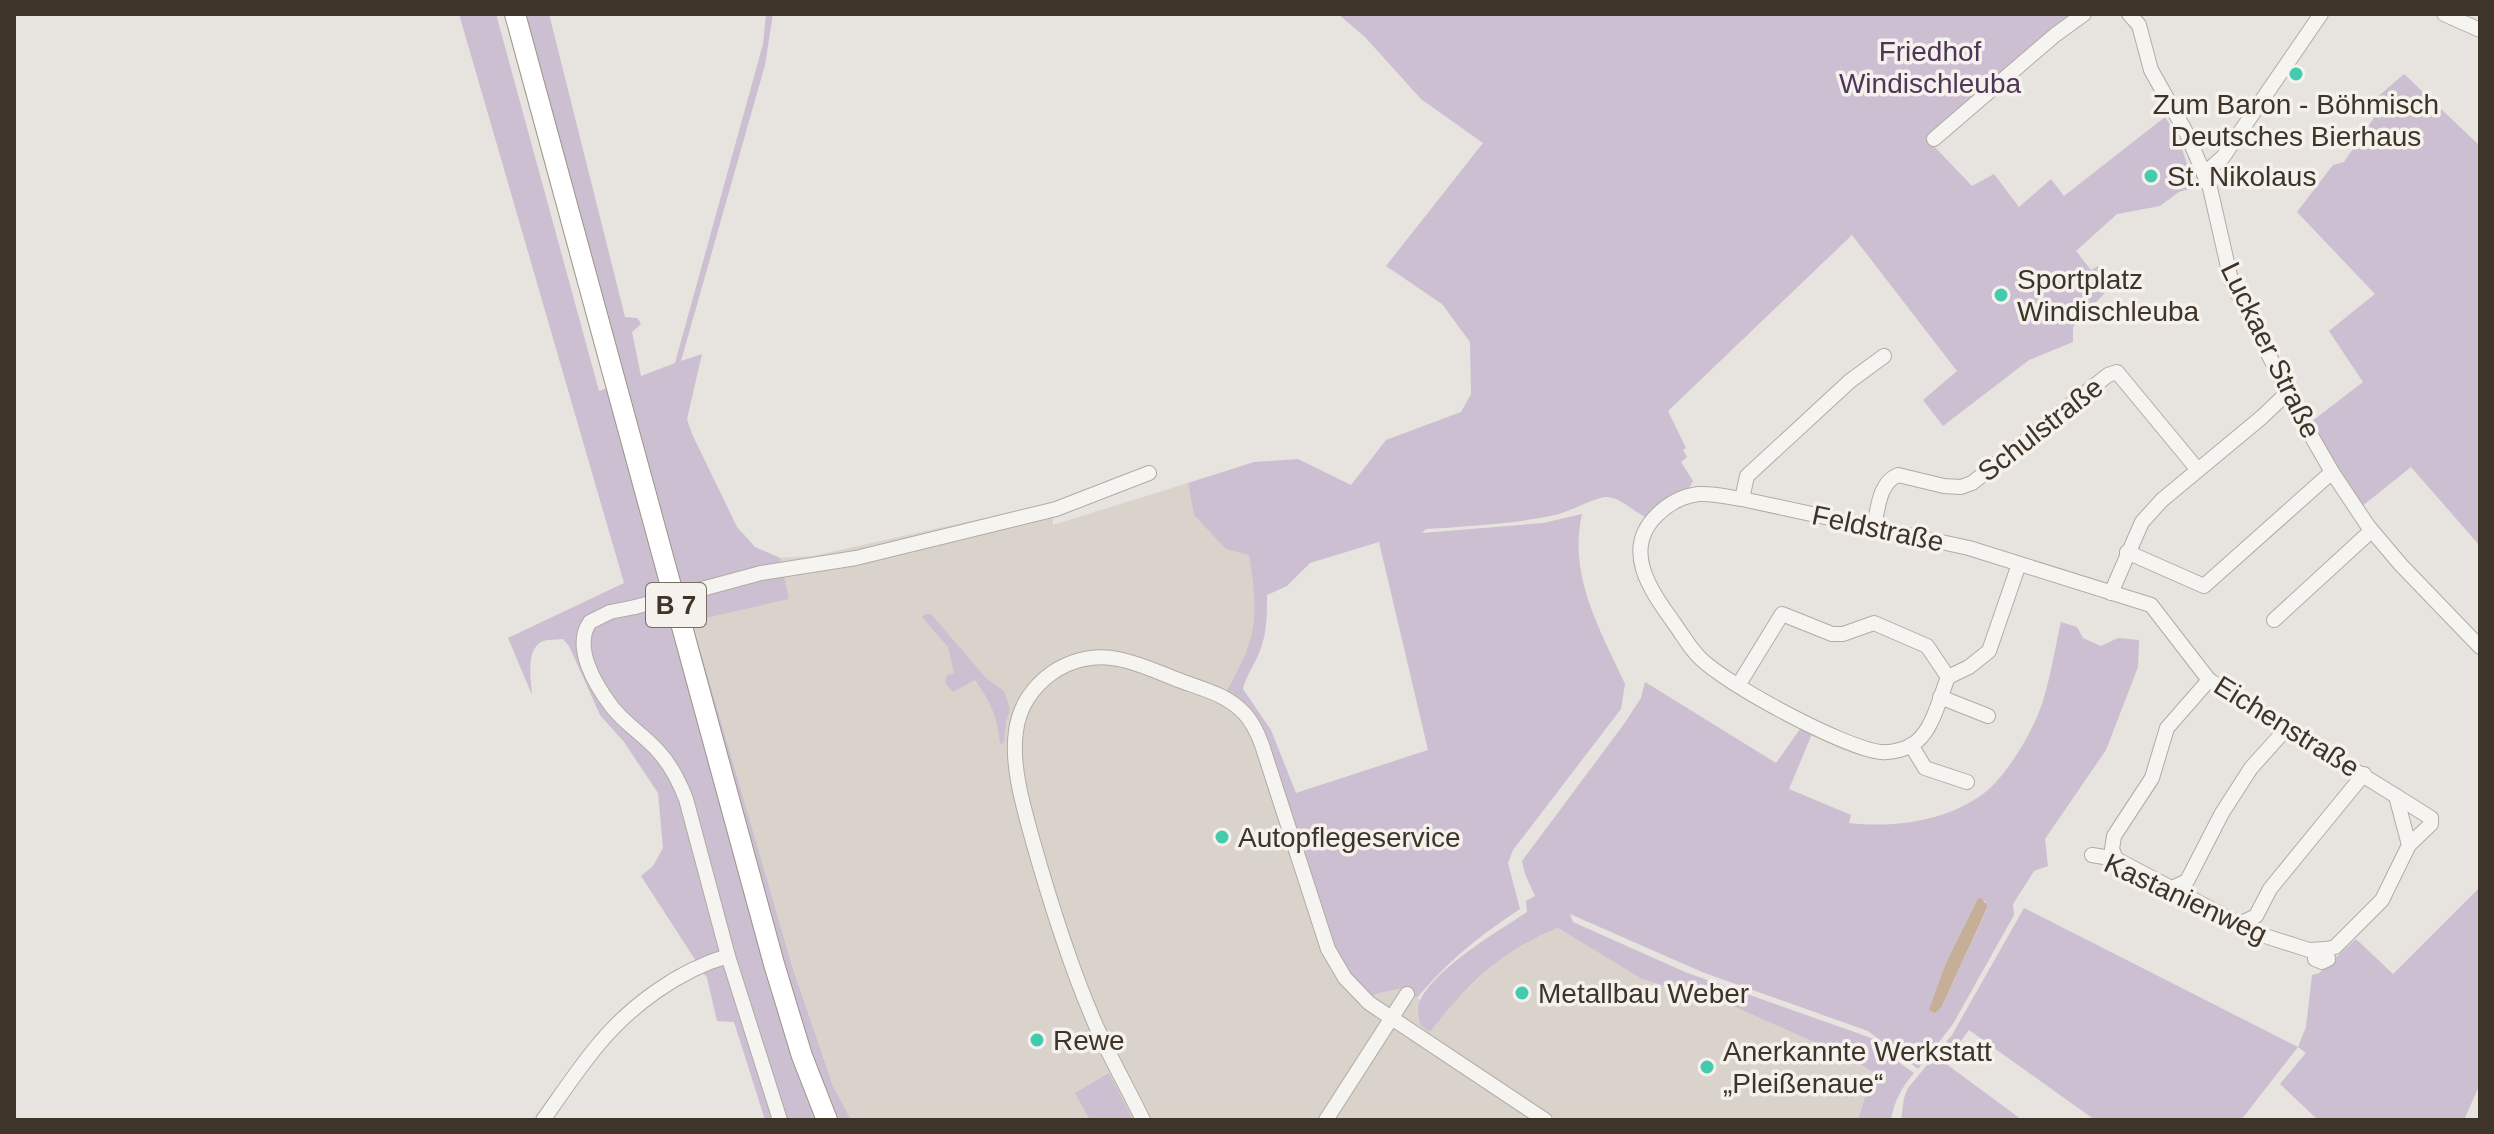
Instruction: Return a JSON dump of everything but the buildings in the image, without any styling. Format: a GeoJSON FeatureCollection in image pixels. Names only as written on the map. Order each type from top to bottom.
{"type":"FeatureCollection","features":[{"type":"Feature","properties":{"kind":"highway","name":"B 7"},"geometry":{"type":"LineString","coordinates":[[502,14],[767,989],[812,1120]]}},
{"type":"Feature","properties":{"kind":"highway","name":"B 7"},"geometry":{"type":"LineString","coordinates":[[515,14],[777,976],[802,1056],[827,1120]]}},
{"type":"Feature","properties":{"kind":"street"},"geometry":{"type":"LineString","coordinates":[[1934,139],[2055,35],[2084,14]]}},
{"type":"Feature","properties":{"kind":"street"},"geometry":{"type":"LineString","coordinates":[[2204,174],[2223,157],[2321,14]]}},
{"type":"Feature","properties":{"kind":"street"},"geometry":{"type":"LineString","coordinates":[[2444,14],[2480,30]]}},
{"type":"Feature","properties":{"kind":"street","name":"Luckaer Straße"},"geometry":{"type":"LineString","coordinates":[[2135,16],[2151,70],[2187,134],[2215,203],[2231,280],[2287,393],[2332,472],[2371,531],[2480,647]]}},
{"type":"Feature","properties":{"kind":"street"},"geometry":{"type":"LineString","coordinates":[[1742,499],[1747,476],[1850,381],[1884,356]]}},
{"type":"Feature","properties":{"kind":"street","name":"Schulstraße"},"geometry":{"type":"LineString","coordinates":[[1874,527],[1885,485],[1891,478],[1898,475],[1961,487],[1972,483],[2108,375],[2117,372],[2198,470]]}},
{"type":"Feature","properties":{"kind":"street"},"geometry":{"type":"LineString","coordinates":[[2111,593],[2142,522],[2162,500],[2287,393]]}},
{"type":"Feature","properties":{"kind":"street"},"geometry":{"type":"LineString","coordinates":[[2127,552],[2204,586],[2332,472]]}},
{"type":"Feature","properties":{"kind":"street"},"geometry":{"type":"LineString","coordinates":[[780,1120],[728,956],[678,778],[657,749],[613,708],[586,658],[583,639],[590,622],[610,612],[761,573],[856,558],[1056,509],[1149,473]]}},
{"type":"Feature","properties":{"kind":"street","name":"Feldstraße"},"geometry":{"type":"LineString","coordinates":[[1739,684],[1718,673],[1698,656],[1650,590],[1643,575],[1641,541],[1649,523],[1671,503],[1685,496],[1703,493],[1742,499],[1969,548],[2111,593]]}},
{"type":"Feature","properties":{"kind":"street"},"geometry":{"type":"LineString","coordinates":[[2274,620],[2371,531]]}},
{"type":"Feature","properties":{"kind":"street"},"geometry":{"type":"LineString","coordinates":[[1948,677],[1927,646],[1874,623],[1843,634],[1832,634],[1782,614],[1739,684],[1795,718],[1870,750],[1885,753],[1911,745],[1926,730],[1948,677],[1969,667],[1989,651],[2019,564]]}},
{"type":"Feature","properties":{"kind":"street","name":"Eichenstraße"},"geometry":{"type":"LineString","coordinates":[[2111,593],[2151,605],[2209,680],[2431,818],[2431,824],[2409,845]]}},
{"type":"Feature","properties":{"kind":"street"},"geometry":{"type":"LineString","coordinates":[[1143,1120],[1097,1028],[1074,969],[1042,872],[1015,753],[1021,710],[1040,682],[1064,665],[1098,657],[1117,659],[1217,695],[1233,702],[1246,714],[1262,745],[1328,949],[1340,972],[1356,991],[1390,1019],[1545,1120]]}},
{"type":"Feature","properties":{"kind":"street"},"geometry":{"type":"LineString","coordinates":[[2116,859],[2112,849],[2114,836],[2152,778],[2167,728],[2209,680]]}},
{"type":"Feature","properties":{"kind":"street"},"geometry":{"type":"LineString","coordinates":[[1940,697],[1988,716]]}},
{"type":"Feature","properties":{"kind":"street"},"geometry":{"type":"LineString","coordinates":[[2190,900],[2187,881],[2222,813],[2251,768],[2287,728]]}},
{"type":"Feature","properties":{"kind":"street"},"geometry":{"type":"LineString","coordinates":[[1911,745],[1925,768],[1967,782]]}},
{"type":"Feature","properties":{"kind":"street"},"geometry":{"type":"LineString","coordinates":[[2259,934],[2256,916],[2270,889],[2364,774]]}},
{"type":"Feature","properties":{"kind":"street"},"geometry":{"type":"LineString","coordinates":[[2396,796],[2409,845]]}},
{"type":"Feature","properties":{"kind":"street","name":"Kastanienweg"},"geometry":{"type":"LineString","coordinates":[[2114,836],[2092,855],[2116,859],[2259,934],[2316,950],[2335,947],[2382,900],[2409,845]]}},
{"type":"Feature","properties":{"kind":"street"},"geometry":{"type":"LineString","coordinates":[[2170,889],[2187,881]]}},
{"type":"Feature","properties":{"kind":"street"},"geometry":{"type":"LineString","coordinates":[[2239,924],[2256,916]]}},
{"type":"Feature","properties":{"kind":"street"},"geometry":{"type":"LineString","coordinates":[[543,1120],[599,1044],[630,1014],[669,983],[703,963],[728,956]]}},
{"type":"Feature","properties":{"kind":"street"},"geometry":{"type":"LineString","coordinates":[[1326,1120],[1407,994]]}},
{"type":"Feature","properties":{"kind":"shaded area"},"geometry":{"type":"Polygon","coordinates":[[[1188,483],[1194,515],[1249,555],[1257,599],[1256,615],[1253,638],[1235,698],[1375,994],[1403,988],[1420,1000],[1417,1009],[1430,1032],[1452,1003],[1504,955],[1558,928],[1642,979],[1735,1007],[1848,1057],[1873,1072],[1858,1120],[851,1120],[833,1086],[793,969],[692,620],[788,599],[780,558],[813,556],[1052,503],[1053,525],[1188,483]]]}},
{"type":"Feature","properties":{"kind":"shaded area"},"geometry":{"type":"Polygon","coordinates":[[[1981,898],[1988,906],[1942,1006],[1935,1013],[1929,1010],[1945,965],[1977,900],[1981,898]]]}},
{"type":"Feature","properties":{"kind":"green space"},"geometry":{"type":"Polygon","coordinates":[[[459,14],[496,14],[599,391],[622,383],[523,14],[549,14],[625,317],[637,318],[641,324],[632,332],[641,376],[675,363],[763,44],[766,14],[773,14],[765,65],[681,361],[702,354],[687,419],[692,434],[737,527],[755,547],[780,558],[789,599],[692,621],[793,969],[833,1086],[851,1120],[765,1120],[734,1022],[717,1021],[707,978],[641,876],[653,866],[663,848],[658,793],[624,742],[600,715],[563,639],[543,641],[537,645],[530,665],[532,695],[508,638],[624,583],[459,14]]]}},
{"type":"Feature","properties":{"kind":"green space","name":"Friedhof Windischleuba"},"geometry":{"type":"Polygon","coordinates":[[[1338,14],[2071,14],[1928,140],[1972,186],[1994,174],[2019,207],[2051,179],[2064,196],[2165,117],[2178,137],[2192,179],[2186,181],[2188,189],[2160,206],[2117,214],[2076,251],[2091,270],[2098,266],[2112,285],[2073,327],[2073,342],[2029,360],[1943,426],[1923,400],[1957,371],[1852,235],[1668,411],[1686,448],[1683,450],[1687,457],[1681,462],[1693,481],[1689,488],[1669,496],[1649,517],[1607,497],[1555,515],[1507,523],[1426,529],[1422,533],[1543,523],[1582,514],[1579,559],[1583,581],[1597,622],[1625,684],[1621,709],[1513,850],[1508,863],[1520,909],[1465,949],[1417,998],[1403,988],[1375,994],[1372,998],[1361,990],[1337,956],[1263,732],[1226,692],[1244,656],[1253,626],[1255,611],[1249,555],[1226,549],[1194,515],[1188,483],[1254,462],[1298,459],[1351,485],[1386,440],[1461,412],[1471,394],[1470,342],[1442,304],[1386,266],[1483,143],[1421,99],[1365,37],[1338,14]],[[1379,542],[1310,563],[1287,586],[1267,595],[1264,639],[1243,689],[1271,730],[1296,793],[1428,750],[1379,542]]]}},
{"type":"Feature","properties":{"kind":"green space"},"geometry":{"type":"Polygon","coordinates":[[[2404,74],[2480,146],[2480,546],[2411,467],[2361,507],[2311,422],[2363,382],[2329,331],[2375,294],[2297,212],[2333,165],[2344,162],[2374,118],[2367,106],[2404,74]]]}},
{"type":"Feature","properties":{"kind":"green space"},"geometry":{"type":"Polygon","coordinates":[[[931,614],[986,678],[1004,691],[1010,709],[1004,743],[1000,744],[992,710],[975,680],[953,692],[945,682],[947,675],[954,673],[948,647],[922,617],[931,614]]]}},
{"type":"Feature","properties":{"kind":"green space"},"geometry":{"type":"Polygon","coordinates":[[[2061,622],[2077,627],[2083,638],[2101,646],[2118,638],[2139,640],[2138,667],[2106,750],[2045,839],[2048,866],[2034,871],[2013,904],[2014,915],[1953,1024],[1918,1069],[1868,1031],[1702,972],[1570,914],[1573,922],[1685,972],[1874,1039],[1914,1073],[1899,1095],[1891,1120],[1858,1120],[1873,1072],[1848,1057],[1735,1007],[1642,979],[1558,928],[1520,946],[1487,970],[1457,999],[1430,1032],[1420,1025],[1418,1009],[1428,987],[1468,951],[1527,912],[1526,901],[1535,896],[1522,861],[1624,724],[1641,698],[1645,682],[1776,763],[1800,729],[1812,734],[1789,789],[1851,815],[1849,823],[1899,824],[1933,818],[1964,806],[1999,779],[2026,740],[2039,713],[2061,622]],[[1977,900],[1945,965],[1930,1010],[1942,1006],[1988,907],[1985,901],[1977,900]]]}},
{"type":"Feature","properties":{"kind":"green space"},"geometry":{"type":"Polygon","coordinates":[[[2480,887],[2480,1084],[2464,1120],[2318,1120],[2280,1084],[2306,1053],[2298,1047],[2306,1027],[2312,975],[2319,973],[2356,939],[2393,974],[2480,887]]]}},
{"type":"Feature","properties":{"kind":"green space"},"geometry":{"type":"Polygon","coordinates":[[[2024,908],[2298,1047],[2241,1120],[2095,1120],[1969,1030],[1945,1063],[2022,1120],[1901,1120],[1908,1088],[1952,1035],[2024,908]]]}},
{"type":"Feature","properties":{"kind":"green space"},"geometry":{"type":"Polygon","coordinates":[[[1109,1073],[1133,1120],[1090,1120],[1075,1093],[1109,1073]]]}},
{"type":"Feature","properties":{"kind":"place","name":"Zum Baron - Böhmisch Deutsches Bierhaus"},"geometry":{"type":"Point","coordinates":[2296,74]}},
{"type":"Feature","properties":{"kind":"place","name":"St. Nikolaus"},"geometry":{"type":"Point","coordinates":[2151,176]}},
{"type":"Feature","properties":{"kind":"place","name":"Sportplatz Windischleuba"},"geometry":{"type":"Point","coordinates":[2001,295]}},
{"type":"Feature","properties":{"kind":"place","name":"Autopflegeservice"},"geometry":{"type":"Point","coordinates":[1222,837]}},
{"type":"Feature","properties":{"kind":"place","name":"Metallbau Weber"},"geometry":{"type":"Point","coordinates":[1522,993]}},
{"type":"Feature","properties":{"kind":"place","name":"Rewe"},"geometry":{"type":"Point","coordinates":[1037,1040]}},
{"type":"Feature","properties":{"kind":"place","name":"Anerkannte Werkstatt „Pleißenaue“"},"geometry":{"type":"Point","coordinates":[1707,1067]}}]}
